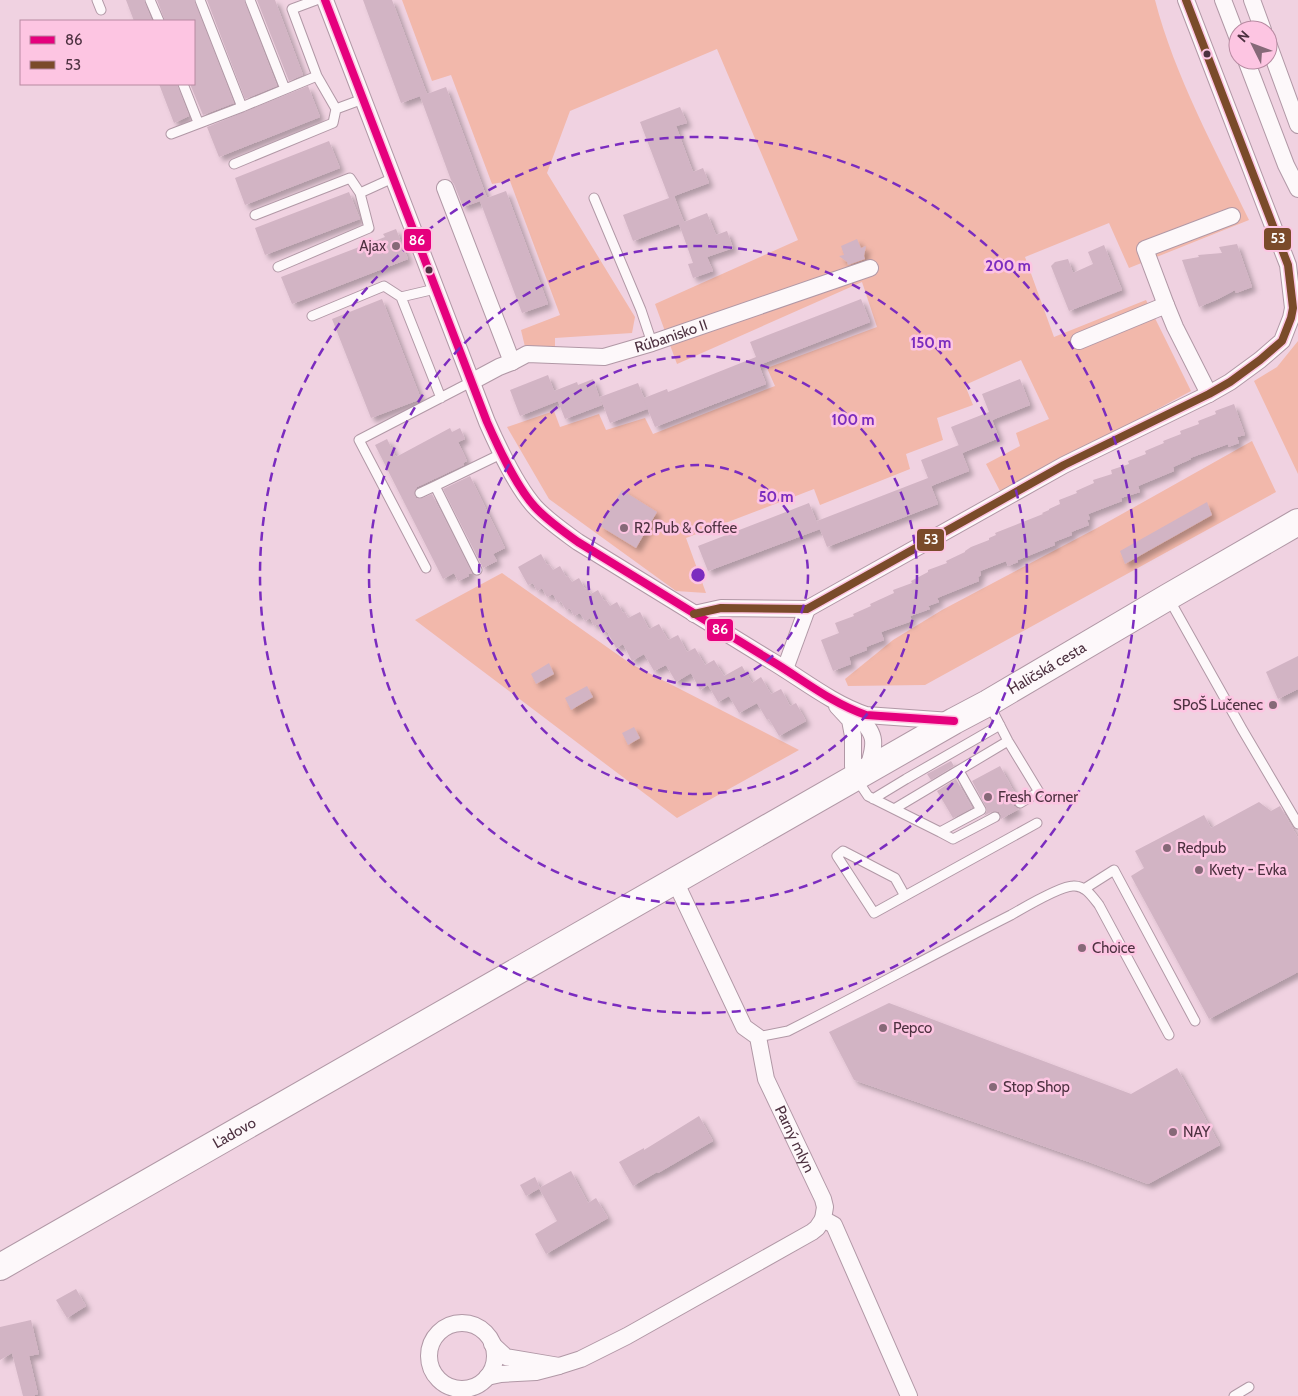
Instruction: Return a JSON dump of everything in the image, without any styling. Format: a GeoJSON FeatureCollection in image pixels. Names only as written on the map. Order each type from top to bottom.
{"type":"FeatureCollection","features":[{"type":"Feature","properties":{"kind":"main road","name":"Haličská cesta"},"geometry":{"type":"LineString","coordinates":[[675,881],[954,722],[994,714],[1168,597],[1298,522]]}},
{"type":"Feature","properties":{"kind":"main road","name":"Ľadovo"},"geometry":{"type":"LineString","coordinates":[[0,1267],[675,881]]}},
{"type":"Feature","properties":{"kind":"street"},"geometry":{"type":"LineString","coordinates":[[325,0],[487,422],[501,454],[535,507],[550,522],[578,542],[785,669],[830,699],[853,711],[866,715],[954,722]]}},
{"type":"Feature","properties":{"kind":"street"},"geometry":{"type":"LineString","coordinates":[[694,614],[721,608],[807,609],[1064,465],[1209,394],[1235,379],[1282,342],[1293,308],[1288,265],[1186,0]]}},
{"type":"Feature","properties":{"kind":"street"},"geometry":{"type":"LineString","coordinates":[[1223,0],[1230,20]]}},
{"type":"Feature","properties":{"kind":"street"},"geometry":{"type":"LineString","coordinates":[[1252,0],[1259,20]]}},
{"type":"Feature","properties":{"kind":"street"},"geometry":{"type":"LineString","coordinates":[[1250,70],[1286,165],[1298,189]]}},
{"type":"Feature","properties":{"kind":"street"},"geometry":{"type":"LineString","coordinates":[[1278,70],[1298,125]]}},
{"type":"Feature","properties":{"kind":"street"},"geometry":{"type":"LineString","coordinates":[[445,188],[512,362]]}},
{"type":"Feature","properties":{"kind":"street"},"geometry":{"type":"LineString","coordinates":[[1209,394],[1175,327],[1145,249],[1232,216]]}},
{"type":"Feature","properties":{"kind":"street","name":"Rúbanisko II"},"geometry":{"type":"LineString","coordinates":[[471,382],[527,354],[604,357],[652,343],[870,268]]}},
{"type":"Feature","properties":{"kind":"street"},"geometry":{"type":"LineString","coordinates":[[1079,341],[1166,305]]}},
{"type":"Feature","properties":{"kind":"street"},"geometry":{"type":"LineString","coordinates":[[785,669],[807,609]]}},
{"type":"Feature","properties":{"kind":"street"},"geometry":{"type":"LineString","coordinates":[[830,699],[850,720],[853,736],[853,766],[862,775],[874,741],[868,727],[853,711]]}},
{"type":"Feature","properties":{"kind":"street"},"geometry":{"type":"LineString","coordinates":[[675,881],[744,1027],[758,1037]]}},
{"type":"Feature","properties":{"kind":"street","name":"Parný mlyn"},"geometry":{"type":"LineString","coordinates":[[758,1037],[766,1079],[822,1195],[825,1207],[823,1219]]}},
{"type":"Feature","properties":{"kind":"street"},"geometry":{"type":"LineString","coordinates":[[487,1377],[501,1374],[536,1372],[581,1359],[636,1331],[812,1232],[823,1219],[834,1225],[910,1396]]}},
{"type":"Feature","properties":{"kind":"street"},"geometry":{"type":"LineString","coordinates":[[440,1396],[438,1380],[429,1358],[429,1350],[436,1335],[457,1323],[473,1325],[486,1334],[492,1344],[506,1357],[559,1366]]}},
{"type":"Feature","properties":{"kind":"street"},"geometry":{"type":"LineString","coordinates":[[438,1380],[452,1388],[465,1392],[481,1382],[487,1377],[494,1364],[495,1356],[492,1344]]}},
{"type":"Feature","properties":{"kind":"lane"},"geometry":{"type":"LineString","coordinates":[[97,0],[101,10]]}},
{"type":"Feature","properties":{"kind":"lane"},"geometry":{"type":"LineString","coordinates":[[150,0],[159,20]]}},
{"type":"Feature","properties":{"kind":"lane"},"geometry":{"type":"LineString","coordinates":[[200,0],[242,107]]}},
{"type":"Feature","properties":{"kind":"lane"},"geometry":{"type":"LineString","coordinates":[[250,0],[285,88]]}},
{"type":"Feature","properties":{"kind":"lane"},"geometry":{"type":"LineString","coordinates":[[234,164],[333,123],[336,109],[317,76],[288,0]]}},
{"type":"Feature","properties":{"kind":"lane"},"geometry":{"type":"LineString","coordinates":[[292,9],[316,0]]}},
{"type":"Feature","properties":{"kind":"lane"},"geometry":{"type":"LineString","coordinates":[[172,134],[317,76]]}},
{"type":"Feature","properties":{"kind":"lane"},"geometry":{"type":"LineString","coordinates":[[183,85],[198,122]]}},
{"type":"Feature","properties":{"kind":"lane"},"geometry":{"type":"LineString","coordinates":[[336,109],[363,99]]}},
{"type":"Feature","properties":{"kind":"lane"},"geometry":{"type":"LineString","coordinates":[[255,215],[350,178],[360,193],[369,228],[278,267]]}},
{"type":"Feature","properties":{"kind":"lane"},"geometry":{"type":"LineString","coordinates":[[360,193],[393,178]]}},
{"type":"Feature","properties":{"kind":"lane"},"geometry":{"type":"LineString","coordinates":[[594,198],[641,310],[652,343]]}},
{"type":"Feature","properties":{"kind":"lane"},"geometry":{"type":"LineString","coordinates":[[312,316],[384,286],[401,296],[441,398]]}},
{"type":"Feature","properties":{"kind":"lane"},"geometry":{"type":"LineString","coordinates":[[401,296],[435,289]]}},
{"type":"Feature","properties":{"kind":"lane"},"geometry":{"type":"LineString","coordinates":[[426,568],[359,440],[471,382]]}},
{"type":"Feature","properties":{"kind":"lane"},"geometry":{"type":"LineString","coordinates":[[420,493],[501,454]]}},
{"type":"Feature","properties":{"kind":"lane"},"geometry":{"type":"LineString","coordinates":[[435,486],[477,570]]}},
{"type":"Feature","properties":{"kind":"lane"},"geometry":{"type":"LineString","coordinates":[[1168,597],[1298,824]]}},
{"type":"Feature","properties":{"kind":"lane"},"geometry":{"type":"LineString","coordinates":[[874,799],[994,714],[1039,792],[1020,802]]}},
{"type":"Feature","properties":{"kind":"lane"},"geometry":{"type":"LineString","coordinates":[[894,809],[1008,741]]}},
{"type":"Feature","properties":{"kind":"lane"},"geometry":{"type":"LineString","coordinates":[[940,832],[982,810],[959,771]]}},
{"type":"Feature","properties":{"kind":"lane"},"geometry":{"type":"LineString","coordinates":[[862,775],[868,796],[953,839],[995,817]]}},
{"type":"Feature","properties":{"kind":"lane"},"geometry":{"type":"LineString","coordinates":[[905,896],[895,878],[843,851],[836,856],[874,913],[905,896],[1037,823]]}},
{"type":"Feature","properties":{"kind":"lane"},"geometry":{"type":"LineString","coordinates":[[1084,889],[1114,870],[1195,1021]]}},
{"type":"Feature","properties":{"kind":"lane"},"geometry":{"type":"LineString","coordinates":[[758,1037],[788,1031],[1071,885],[1084,889],[1091,894],[1099,905],[1169,1035]]}},
{"type":"Feature","properties":{"kind":"lane"},"geometry":{"type":"LineString","coordinates":[[1234,1396],[1249,1387]]}},
{"type":"Feature","properties":{"kind":"shaded area"},"geometry":{"type":"Polygon","coordinates":[[[402,0],[1155,0],[1173,57],[1249,220],[1129,268],[1109,223],[1025,257],[1054,337],[1146,300],[1191,391],[1001,493],[986,464],[1020,446],[1016,433],[1049,419],[1021,360],[965,385],[973,405],[937,418],[943,440],[906,454],[910,469],[820,505],[814,489],[686,538],[706,593],[676,591],[549,499],[507,427],[554,411],[560,427],[599,414],[606,430],[645,418],[653,434],[775,386],[767,368],[877,327],[862,282],[677,364],[655,304],[798,240],[717,49],[570,111],[547,173],[635,317],[632,333],[555,338],[555,349],[526,351],[521,330],[560,315],[510,181],[492,184],[451,75],[432,81],[402,0]]]}},
{"type":"Feature","properties":{"kind":"shaded area"},"geometry":{"type":"Polygon","coordinates":[[[1298,341],[1298,474],[1254,381],[1277,367],[1298,341]]]}},
{"type":"Feature","properties":{"kind":"shaded area"},"geometry":{"type":"Polygon","coordinates":[[[1252,441],[1276,492],[925,685],[848,686],[845,679],[893,640],[942,610],[1097,528],[1252,441]]]}},
{"type":"Feature","properties":{"kind":"shaded area"},"geometry":{"type":"Polygon","coordinates":[[[502,573],[631,664],[799,750],[677,818],[415,620],[502,573]]]}},
{"type":"Feature","properties":{"kind":"building"},"geometry":{"type":"Polygon","coordinates":[[[126,0],[144,0],[152,20],[134,20],[126,0]]]}},
{"type":"Feature","properties":{"kind":"building"},"geometry":{"type":"Polygon","coordinates":[[[157,0],[194,0],[234,103],[203,115],[190,85],[195,85],[195,20],[165,20],[157,0]]]}},
{"type":"Feature","properties":{"kind":"building"},"geometry":{"type":"Polygon","coordinates":[[[207,0],[244,0],[277,86],[245,99],[207,0]]]}},
{"type":"Feature","properties":{"kind":"building"},"geometry":{"type":"Polygon","coordinates":[[[257,0],[275,0],[303,75],[289,81],[257,0]]]}},
{"type":"Feature","properties":{"kind":"building"},"geometry":{"type":"Polygon","coordinates":[[[363,0],[392,0],[427,94],[446,87],[487,198],[506,191],[548,304],[522,313],[480,201],[463,207],[420,96],[401,103],[363,0]]]}},
{"type":"Feature","properties":{"kind":"building"},"geometry":{"type":"Polygon","coordinates":[[[159,85],[177,85],[189,116],[174,123],[159,85]]]}},
{"type":"Feature","properties":{"kind":"building"},"geometry":{"type":"Polygon","coordinates":[[[308,86],[320,117],[219,157],[207,127],[308,86]]]}},
{"type":"Feature","properties":{"kind":"building"},"geometry":{"type":"Polygon","coordinates":[[[680,107],[687,123],[676,126],[693,172],[703,168],[709,183],[674,196],[684,222],[707,213],[716,235],[727,231],[733,248],[707,257],[713,271],[693,278],[688,264],[693,263],[679,224],[633,241],[623,215],[669,198],[640,122],[680,107]]]}},
{"type":"Feature","properties":{"kind":"building"},"geometry":{"type":"Polygon","coordinates":[[[329,141],[340,168],[245,205],[235,178],[329,141]]]}},
{"type":"Feature","properties":{"kind":"building"},"geometry":{"type":"Polygon","coordinates":[[[349,192],[360,219],[265,255],[255,228],[349,192]]]}},
{"type":"Feature","properties":{"kind":"building"},"geometry":{"type":"Polygon","coordinates":[[[396,229],[408,259],[292,304],[281,277],[385,237],[383,234],[396,229]]]}},
{"type":"Feature","properties":{"kind":"building"},"geometry":{"type":"Polygon","coordinates":[[[857,239],[861,248],[866,246],[865,259],[848,265],[839,256],[844,255],[841,246],[857,239]]]}},
{"type":"Feature","properties":{"kind":"building"},"geometry":{"type":"Polygon","coordinates":[[[1237,244],[1252,287],[1236,293],[1235,290],[1199,307],[1182,260],[1199,257],[1198,255],[1222,253],[1219,247],[1237,244]]]}},
{"type":"Feature","properties":{"kind":"building"},"geometry":{"type":"Polygon","coordinates":[[[1104,245],[1122,290],[1069,311],[1051,266],[1055,262],[1068,259],[1073,273],[1093,264],[1088,252],[1104,245]]]}},
{"type":"Feature","properties":{"kind":"building"},"geometry":{"type":"Polygon","coordinates":[[[382,299],[421,399],[371,418],[332,319],[382,299]]]}},
{"type":"Feature","properties":{"kind":"building"},"geometry":{"type":"Polygon","coordinates":[[[861,299],[870,322],[759,365],[766,384],[655,427],[644,400],[647,409],[610,423],[600,397],[638,383],[644,398],[667,389],[668,392],[756,357],[750,342],[861,299]]]}},
{"type":"Feature","properties":{"kind":"building"},"geometry":{"type":"Polygon","coordinates":[[[548,375],[554,391],[577,382],[578,385],[593,379],[602,405],[565,419],[558,401],[520,416],[510,390],[548,375]]]}},
{"type":"Feature","properties":{"kind":"building"},"geometry":{"type":"Polygon","coordinates":[[[1020,379],[1030,405],[992,420],[999,438],[962,453],[951,427],[989,412],[982,394],[1020,379]]]}},
{"type":"Feature","properties":{"kind":"building"},"geometry":{"type":"Polygon","coordinates":[[[1234,404],[1245,435],[1237,437],[1239,443],[1228,447],[1228,444],[1190,458],[1173,467],[1174,471],[1138,486],[1140,492],[1121,498],[1122,501],[1088,514],[1090,519],[1087,520],[1089,525],[1071,532],[1072,535],[1054,542],[1055,545],[1008,566],[1006,561],[980,571],[979,581],[937,598],[939,602],[928,606],[930,609],[910,616],[912,621],[881,632],[884,640],[866,647],[867,650],[849,657],[851,664],[833,671],[821,640],[839,633],[835,623],[854,616],[853,614],[871,606],[870,604],[894,593],[893,590],[912,583],[911,581],[928,572],[928,570],[947,563],[946,561],[971,547],[989,540],[989,538],[996,535],[995,533],[1043,514],[1060,504],[1059,500],[1077,493],[1076,491],[1094,483],[1093,480],[1112,474],[1111,470],[1129,464],[1128,461],[1146,454],[1145,451],[1181,434],[1180,431],[1199,424],[1198,421],[1216,414],[1215,411],[1234,404]]]}},
{"type":"Feature","properties":{"kind":"building"},"geometry":{"type":"Polygon","coordinates":[[[450,428],[452,432],[460,428],[465,439],[458,442],[467,461],[463,463],[464,465],[417,487],[414,493],[416,498],[420,499],[432,494],[472,573],[458,581],[454,573],[443,579],[375,445],[387,439],[396,457],[450,428]]]}},
{"type":"Feature","properties":{"kind":"building"},"geometry":{"type":"Polygon","coordinates":[[[959,445],[969,471],[931,486],[938,504],[827,547],[820,529],[708,571],[698,546],[809,503],[818,525],[817,521],[928,478],[921,460],[959,445]]]}},
{"type":"Feature","properties":{"kind":"building"},"geometry":{"type":"Polygon","coordinates":[[[470,476],[505,548],[493,554],[497,561],[483,568],[443,489],[470,476]]]}},
{"type":"Feature","properties":{"kind":"building"},"geometry":{"type":"Polygon","coordinates":[[[622,490],[657,512],[636,548],[600,526],[622,490]]]}},
{"type":"Feature","properties":{"kind":"building"},"geometry":{"type":"Polygon","coordinates":[[[1207,502],[1212,515],[1125,564],[1120,551],[1207,502]]]}},
{"type":"Feature","properties":{"kind":"building"},"geometry":{"type":"Polygon","coordinates":[[[541,554],[547,565],[549,564],[553,570],[560,566],[566,577],[568,576],[572,582],[579,578],[585,589],[587,588],[591,594],[598,590],[604,601],[606,600],[610,606],[617,602],[628,618],[640,612],[649,629],[659,624],[668,640],[678,635],[687,652],[695,648],[705,665],[714,660],[724,676],[742,666],[752,683],[761,677],[771,694],[781,689],[790,706],[796,703],[806,721],[779,736],[757,703],[739,713],[729,696],[718,702],[708,685],[700,690],[691,673],[676,682],[666,665],[654,671],[644,654],[632,661],[623,644],[616,648],[607,631],[603,633],[598,624],[594,626],[590,618],[585,621],[580,613],[574,616],[570,608],[566,610],[561,601],[558,603],[553,594],[547,597],[542,588],[537,591],[533,583],[528,585],[518,567],[541,554]]]}},
{"type":"Feature","properties":{"kind":"building"},"geometry":{"type":"Polygon","coordinates":[[[1298,656],[1298,689],[1278,699],[1266,672],[1298,656]]]}},
{"type":"Feature","properties":{"kind":"building"},"geometry":{"type":"Polygon","coordinates":[[[549,663],[554,674],[536,684],[531,674],[549,663]]]}},
{"type":"Feature","properties":{"kind":"building"},"geometry":{"type":"Polygon","coordinates":[[[587,686],[593,697],[571,710],[565,698],[587,686]]]}},
{"type":"Feature","properties":{"kind":"building"},"geometry":{"type":"Polygon","coordinates":[[[634,727],[640,738],[628,745],[622,733],[634,727]]]}},
{"type":"Feature","properties":{"kind":"building"},"geometry":{"type":"Polygon","coordinates":[[[951,761],[954,766],[931,780],[927,774],[951,761]]]}},
{"type":"Feature","properties":{"kind":"building"},"geometry":{"type":"Polygon","coordinates":[[[1000,766],[1017,797],[1014,800],[1014,806],[1019,809],[1001,819],[999,812],[993,811],[984,816],[987,811],[986,807],[972,781],[1000,766]]]}},
{"type":"Feature","properties":{"kind":"building"},"geometry":{"type":"Polygon","coordinates":[[[956,779],[972,808],[953,818],[937,791],[956,779]]]}},
{"type":"Feature","properties":{"kind":"building"},"geometry":{"type":"Polygon","coordinates":[[[1259,802],[1271,811],[1280,806],[1298,838],[1298,972],[1209,1019],[1131,876],[1144,868],[1135,851],[1204,815],[1211,828],[1259,802]]]}},
{"type":"Feature","properties":{"kind":"building","name":"Stop Shop"},"geometry":{"type":"Polygon","coordinates":[[[889,1003],[1131,1094],[1177,1068],[1220,1145],[1148,1184],[854,1080],[829,1032],[889,1003]]]}},
{"type":"Feature","properties":{"kind":"building"},"geometry":{"type":"Polygon","coordinates":[[[699,1116],[713,1141],[633,1186],[619,1162],[644,1148],[644,1150],[699,1116]]]}},
{"type":"Feature","properties":{"kind":"building"},"geometry":{"type":"Polygon","coordinates":[[[571,1171],[588,1203],[596,1198],[608,1218],[546,1254],[535,1234],[557,1221],[539,1188],[571,1171]]]}},
{"type":"Feature","properties":{"kind":"building"},"geometry":{"type":"Polygon","coordinates":[[[535,1177],[540,1188],[526,1196],[520,1185],[535,1177]]]}},
{"type":"Feature","properties":{"kind":"building"},"geometry":{"type":"Polygon","coordinates":[[[76,1289],[86,1306],[67,1318],[56,1300],[76,1289]]]}},
{"type":"Feature","properties":{"kind":"building"},"geometry":{"type":"Polygon","coordinates":[[[31,1320],[39,1354],[29,1356],[38,1394],[35,1396],[23,1396],[12,1353],[0,1360],[0,1327],[31,1320]]]}},
{"type":"Feature","properties":{"kind":"transit line","name":"86"},"geometry":{"type":"LineString","coordinates":[[325,0],[487,422],[502,455],[535,507],[578,542],[841,704],[866,715],[954,721]]}},
{"type":"Feature","properties":{"kind":"transit line","name":"53"},"geometry":{"type":"LineString","coordinates":[[694,614],[721,608],[807,609],[1064,465],[1209,394],[1230,382],[1282,341],[1293,308],[1288,265],[1186,0]]}},
{"type":"Feature","properties":{"kind":"place","name":"Ajax"},"geometry":{"type":"Point","coordinates":[396,246]}},
{"type":"Feature","properties":{"kind":"place","name":"R2 Pub & Coffee"},"geometry":{"type":"Point","coordinates":[624,528]}},
{"type":"Feature","properties":{"kind":"place","name":"SPoŠ Lučenec"},"geometry":{"type":"Point","coordinates":[1273,705]}},
{"type":"Feature","properties":{"kind":"place","name":"Fresh Corner"},"geometry":{"type":"Point","coordinates":[988,797]}},
{"type":"Feature","properties":{"kind":"place","name":"Redpub"},"geometry":{"type":"Point","coordinates":[1167,848]}},
{"type":"Feature","properties":{"kind":"place","name":"Kvety - Evka"},"geometry":{"type":"Point","coordinates":[1199,870]}},
{"type":"Feature","properties":{"kind":"place","name":"Choice"},"geometry":{"type":"Point","coordinates":[1082,948]}},
{"type":"Feature","properties":{"kind":"place","name":"Pepco"},"geometry":{"type":"Point","coordinates":[883,1028]}},
{"type":"Feature","properties":{"kind":"place","name":"Stop Shop"},"geometry":{"type":"Point","coordinates":[993,1087]}},
{"type":"Feature","properties":{"kind":"place","name":"NAY"},"geometry":{"type":"Point","coordinates":[1173,1132]}}]}
